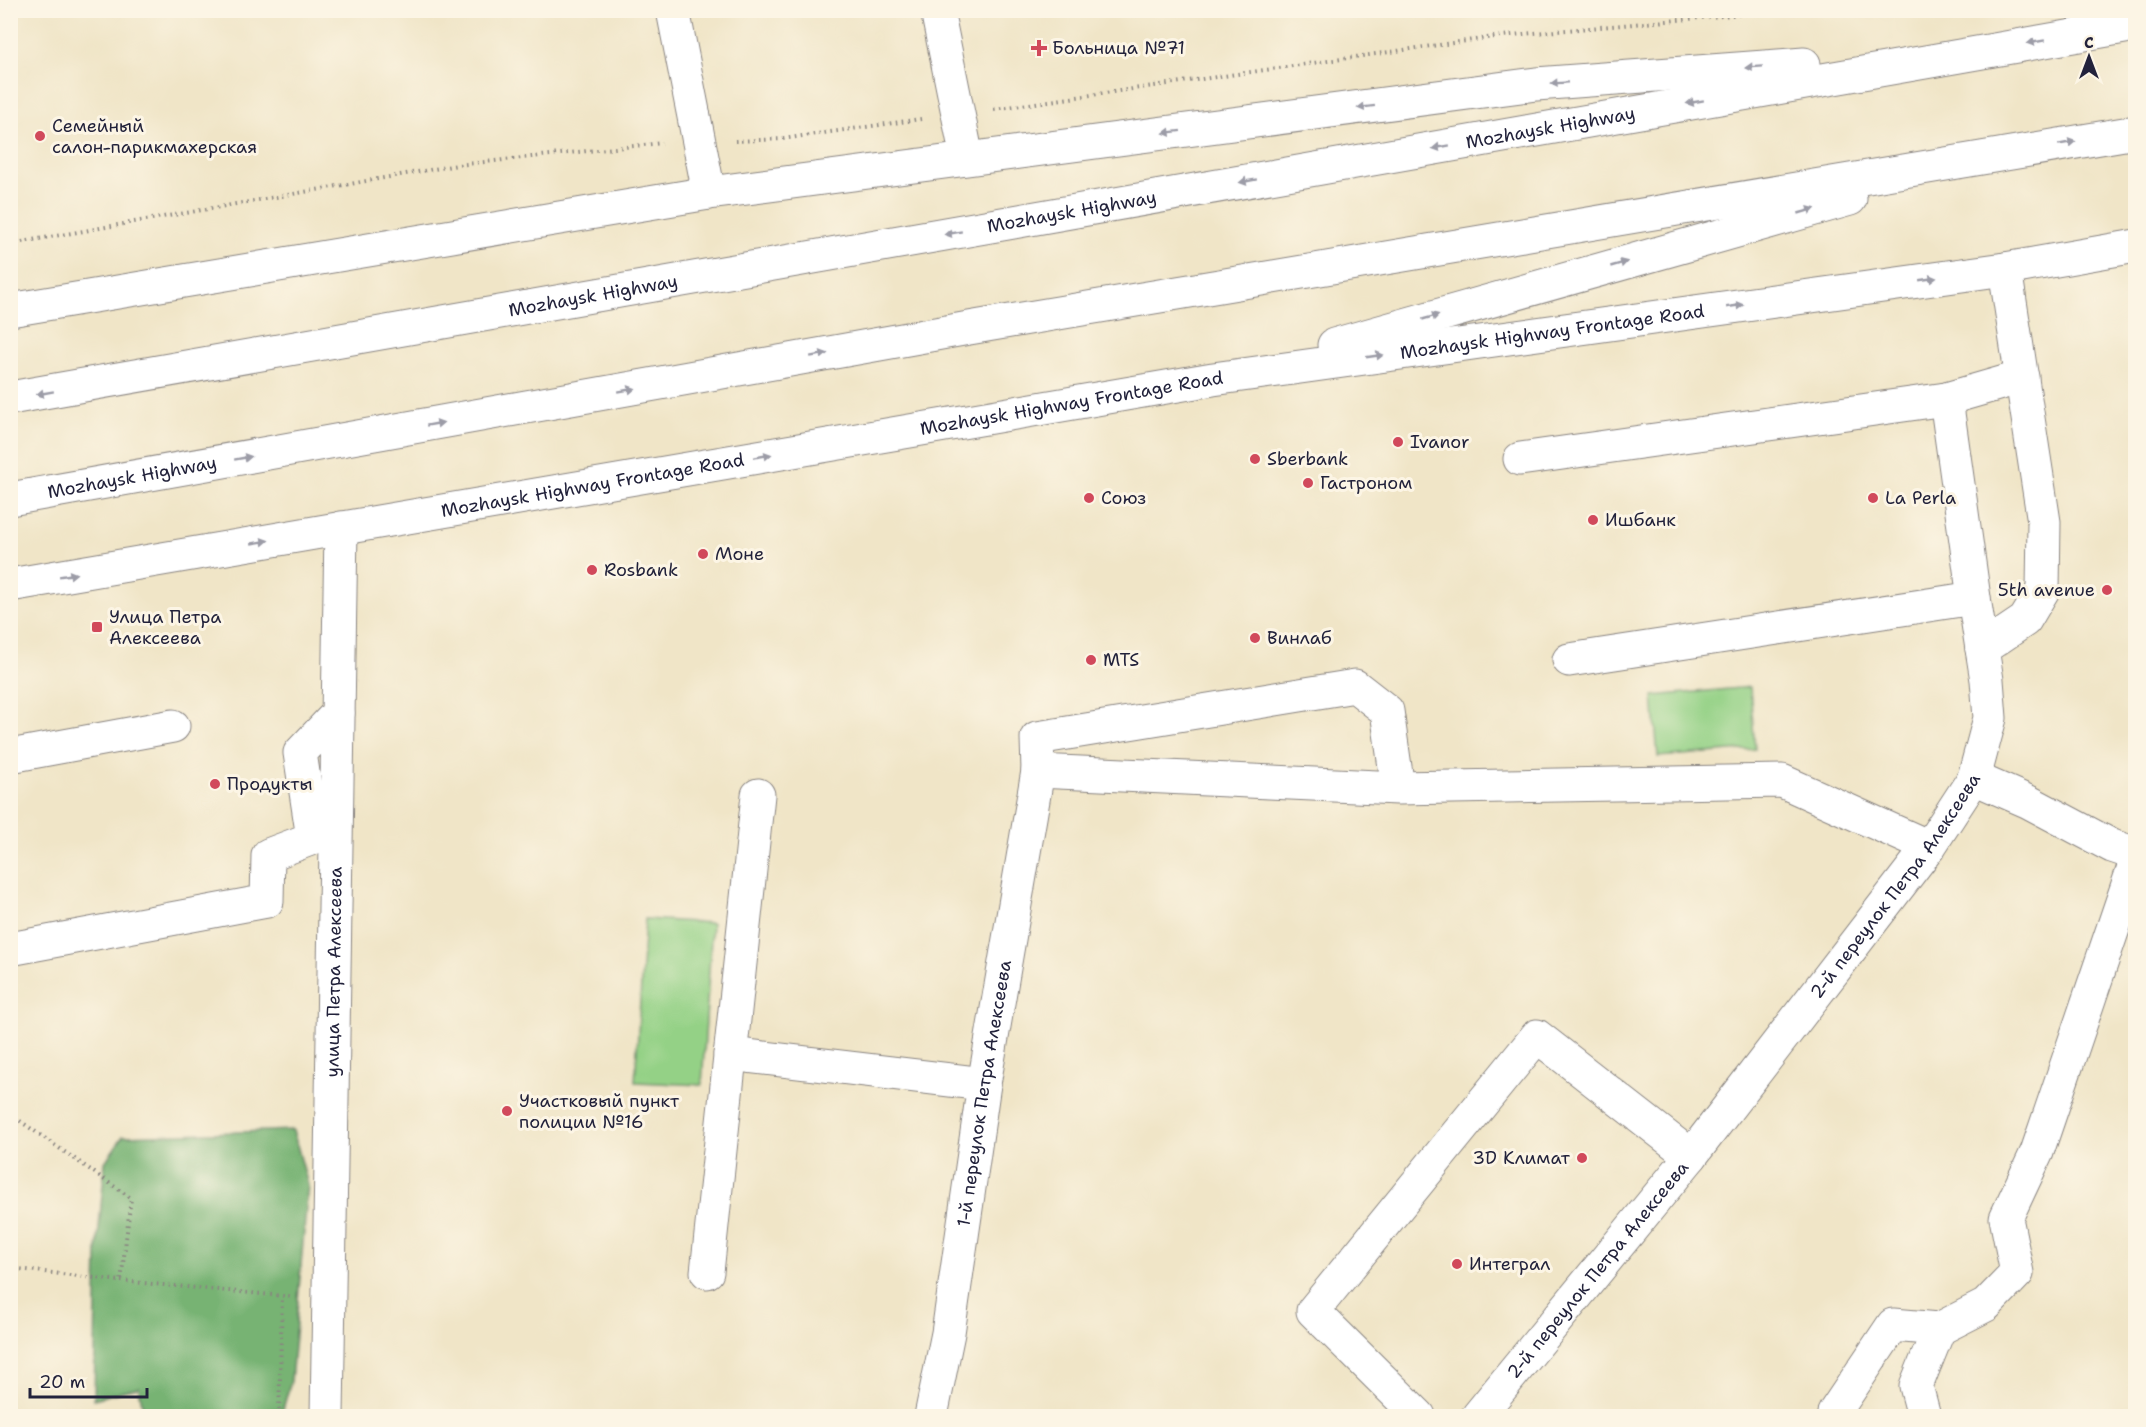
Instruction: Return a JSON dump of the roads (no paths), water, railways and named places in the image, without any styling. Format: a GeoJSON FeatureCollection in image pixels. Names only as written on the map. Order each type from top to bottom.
{"type":"FeatureCollection","features":[{"type":"Feature","properties":{"kind":"main road"},"geometry":{"type":"LineString","coordinates":[[673,10],[709,194]]}},
{"type":"Feature","properties":{"kind":"main road"},"geometry":{"type":"LineString","coordinates":[[937,10],[968,158]]}},
{"type":"Feature","properties":{"kind":"main road","name":"Mozhaysk Highway"},"geometry":{"type":"LineString","coordinates":[[10,398],[2136,25]]}},
{"type":"Feature","properties":{"kind":"main road"},"geometry":{"type":"LineString","coordinates":[[10,310],[709,194],[968,158],[1536,84],[2000,48]]}},
{"type":"Feature","properties":{"kind":"main road","name":"Mozhaysk Highway"},"geometry":{"type":"LineString","coordinates":[[10,499],[969,328],[2136,132]]}},
{"type":"Feature","properties":{"kind":"main road"},"geometry":{"type":"LineString","coordinates":[[1214,379],[2010,153]]}},
{"type":"Feature","properties":{"kind":"main road","name":"Mozhaysk Highway Frontage Road"},"geometry":{"type":"LineString","coordinates":[[10,585],[1214,379],[2005,269],[2136,246]]}},
{"type":"Feature","properties":{"kind":"main road"},"geometry":{"type":"LineString","coordinates":[[1982,649],[2025,620],[2043,591],[2044,522],[2005,269]]}},
{"type":"Feature","properties":{"kind":"main road"},"geometry":{"type":"LineString","coordinates":[[1520,459],[1946,399],[2022,377]]}},
{"type":"Feature","properties":{"kind":"main road","name":"2-й переулок Петра Алексеева"},"geometry":{"type":"LineString","coordinates":[[1478,1416],[1691,1156],[1929,847],[1974,778],[1990,718],[1987,680],[1946,399]]}},
{"type":"Feature","properties":{"kind":"main road","name":"улица Петра Алексеева"},"geometry":{"type":"LineString","coordinates":[[327,1416],[341,528]]}},
{"type":"Feature","properties":{"kind":"main road"},"geometry":{"type":"LineString","coordinates":[[1569,660],[1974,598]]}},
{"type":"Feature","properties":{"kind":"main road","name":"1-й переулок Петра Алексеева"},"geometry":{"type":"LineString","coordinates":[[931,1416],[948,1333],[984,1084],[1038,771],[1037,738],[1355,687],[1387,711],[1398,788]]}},
{"type":"Feature","properties":{"kind":"main road"},"geometry":{"type":"LineString","coordinates":[[10,949],[267,901],[268,855],[313,838],[300,753],[338,713]]}},
{"type":"Feature","properties":{"kind":"main road"},"geometry":{"type":"LineString","coordinates":[[10,756],[173,726]]}},
{"type":"Feature","properties":{"kind":"main road"},"geometry":{"type":"LineString","coordinates":[[1038,771],[1398,788],[1782,781],[1929,847]]}},
{"type":"Feature","properties":{"kind":"main road"},"geometry":{"type":"LineString","coordinates":[[1974,778],[2029,802],[2112,846],[2136,854]]}},
{"type":"Feature","properties":{"kind":"main road"},"geometry":{"type":"LineString","coordinates":[[707,1272],[758,795]]}},
{"type":"Feature","properties":{"kind":"main road"},"geometry":{"type":"LineString","coordinates":[[1834,1415],[1893,1325],[1938,1329],[1986,1305],[2017,1273],[2006,1218],[2037,1152],[2136,861]]}},
{"type":"Feature","properties":{"kind":"main road"},"geometry":{"type":"LineString","coordinates":[[1419,1416],[1313,1311],[1537,1036],[1691,1156]]}},
{"type":"Feature","properties":{"kind":"main road"},"geometry":{"type":"LineString","coordinates":[[730,1054],[984,1084]]}},
{"type":"Feature","properties":{"kind":"main road"},"geometry":{"type":"LineString","coordinates":[[1924,1416],[1916,1386],[1938,1329]]}},
{"type":"Feature","properties":{"kind":"place","name":"Больница №71"},"geometry":{"type":"Point","coordinates":[1039,48]}},
{"type":"Feature","properties":{"kind":"place","name":"Семейный салон-парикмахерская"},"geometry":{"type":"Point","coordinates":[40,136]}},
{"type":"Feature","properties":{"kind":"place","name":"Ivanor"},"geometry":{"type":"Point","coordinates":[1398,442]}},
{"type":"Feature","properties":{"kind":"place","name":"Sberbank"},"geometry":{"type":"Point","coordinates":[1255,459]}},
{"type":"Feature","properties":{"kind":"place","name":"Гастроном"},"geometry":{"type":"Point","coordinates":[1308,483]}},
{"type":"Feature","properties":{"kind":"place","name":"Союз"},"geometry":{"type":"Point","coordinates":[1089,498]}},
{"type":"Feature","properties":{"kind":"place","name":"La Perla"},"geometry":{"type":"Point","coordinates":[1873,498]}},
{"type":"Feature","properties":{"kind":"place","name":"Ишбанк"},"geometry":{"type":"Point","coordinates":[1593,520]}},
{"type":"Feature","properties":{"kind":"place","name":"Моне"},"geometry":{"type":"Point","coordinates":[703,554]}},
{"type":"Feature","properties":{"kind":"place","name":"Rosbank"},"geometry":{"type":"Point","coordinates":[592,570]}},
{"type":"Feature","properties":{"kind":"place","name":"5th avenue"},"geometry":{"type":"Point","coordinates":[2107,590]}},
{"type":"Feature","properties":{"kind":"place","name":"Улица Петра Алексеева"},"geometry":{"type":"Point","coordinates":[97,627]}},
{"type":"Feature","properties":{"kind":"place","name":"Винлаб"},"geometry":{"type":"Point","coordinates":[1255,638]}},
{"type":"Feature","properties":{"kind":"place","name":"MTS"},"geometry":{"type":"Point","coordinates":[1091,660]}},
{"type":"Feature","properties":{"kind":"place","name":"Продукты"},"geometry":{"type":"Point","coordinates":[215,784]}},
{"type":"Feature","properties":{"kind":"place","name":"Участковый пункт полиции №16"},"geometry":{"type":"Point","coordinates":[507,1111]}},
{"type":"Feature","properties":{"kind":"place","name":"3D Климат"},"geometry":{"type":"Point","coordinates":[1582,1158]}},
{"type":"Feature","properties":{"kind":"place","name":"Интеграл"},"geometry":{"type":"Point","coordinates":[1457,1264]}}]}
